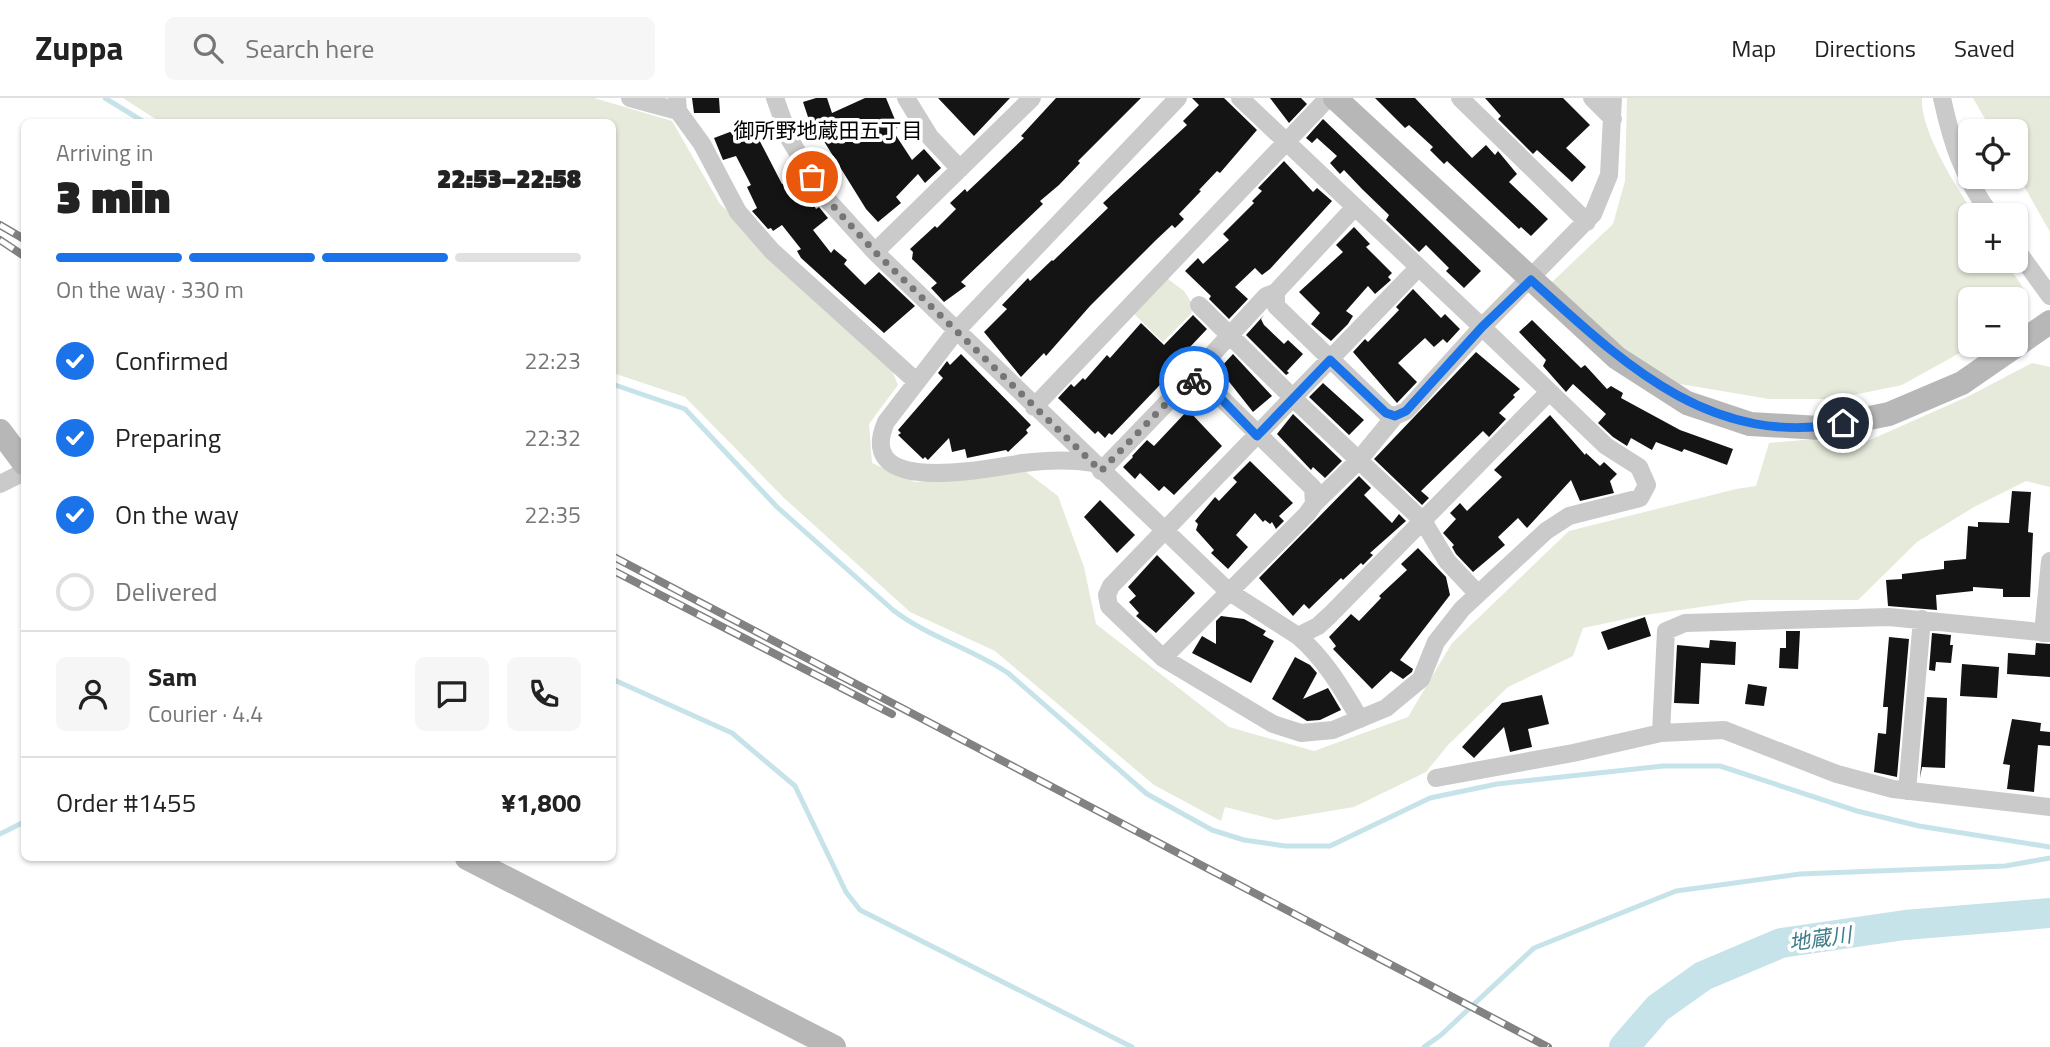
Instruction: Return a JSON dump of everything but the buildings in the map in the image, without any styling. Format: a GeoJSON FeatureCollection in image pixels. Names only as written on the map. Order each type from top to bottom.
{"type":"FeatureCollection","features":[{"type":"Feature","properties":{"kind":"street"},"geometry":{"type":"LineString","coordinates":[[630,98],[677,104],[738,212],[772,251],[917,382]]}},
{"type":"Feature","properties":{"kind":"street"},"geometry":{"type":"LineString","coordinates":[[775,98],[790,140],[824,196],[875,252],[1228,591],[1312,647],[1340,685],[1360,719]]}},
{"type":"Feature","properties":{"kind":"street"},"geometry":{"type":"LineString","coordinates":[[906,98],[930,137],[960,169]]}},
{"type":"Feature","properties":{"kind":"street"},"geometry":{"type":"LineString","coordinates":[[875,252],[1032,98]]}},
{"type":"Feature","properties":{"kind":"street"},"geometry":{"type":"LineString","coordinates":[[1097,467],[1069,459],[1023,463],[973,473],[918,472],[896,467],[883,454],[879,438],[886,422],[956,331],[1178,98]]}},
{"type":"Feature","properties":{"kind":"street"},"geometry":{"type":"LineString","coordinates":[[1240,98],[1606,446],[1639,467],[1647,485],[1640,498],[1569,516],[1546,531],[1462,609],[1436,642],[1421,679],[1386,708],[1333,730],[1301,733],[1273,724],[1163,658],[1109,606],[1107,595],[1111,586],[1418,268]]}},
{"type":"Feature","properties":{"kind":"street"},"geometry":{"type":"LineString","coordinates":[[1034,407],[1328,98]]}},
{"type":"Feature","properties":{"kind":"street"},"geometry":{"type":"LineString","coordinates":[[1335,98],[1531,280],[1627,364],[1688,403],[1750,424],[1820,428],[1889,414],[1962,383],[2050,322]]}},
{"type":"Feature","properties":{"kind":"street"},"geometry":{"type":"LineString","coordinates":[[1460,98],[1587,222]]}},
{"type":"Feature","properties":{"kind":"street"},"geometry":{"type":"LineString","coordinates":[[1592,98],[1613,119]]}},
{"type":"Feature","properties":{"kind":"street"},"geometry":{"type":"LineString","coordinates":[[1163,658],[1359,461],[1395,416],[1406,411],[1482,327],[1587,222],[1609,175],[1614,98]]}},
{"type":"Feature","properties":{"kind":"street"},"geometry":{"type":"LineString","coordinates":[[1942,98],[1952,145],[1970,187],[1982,203]]}},
{"type":"Feature","properties":{"kind":"street"},"geometry":{"type":"LineString","coordinates":[[1097,467],[1184,385],[1266,296],[1276,292],[1354,208]]}},
{"type":"Feature","properties":{"kind":"street"},"geometry":{"type":"LineString","coordinates":[[2028,266],[2050,296]]}},
{"type":"Feature","properties":{"kind":"street"},"geometry":{"type":"LineString","coordinates":[[1276,292],[1276,306],[1386,413],[1395,416]]}},
{"type":"Feature","properties":{"kind":"street"},"geometry":{"type":"LineString","coordinates":[[1199,305],[1423,521],[1447,561],[1478,594]]}},
{"type":"Feature","properties":{"kind":"street"},"geometry":{"type":"LineString","coordinates":[[1184,385],[1196,380],[1207,384],[1257,436],[1313,488],[1314,504]]}},
{"type":"Feature","properties":{"kind":"street"},"geometry":{"type":"LineString","coordinates":[[1298,636],[1318,626],[1330,615],[1549,392]]}},
{"type":"Feature","properties":{"kind":"street"},"geometry":{"type":"LineString","coordinates":[[0,431],[21,459]]}},
{"type":"Feature","properties":{"kind":"street"},"geometry":{"type":"LineString","coordinates":[[0,484],[21,474]]}},
{"type":"Feature","properties":{"kind":"street"},"geometry":{"type":"LineString","coordinates":[[1661,733],[1666,631],[1685,623],[1889,617],[2047,633],[2050,561]]}},
{"type":"Feature","properties":{"kind":"street"},"geometry":{"type":"LineString","coordinates":[[1907,791],[1922,619]]}},
{"type":"Feature","properties":{"kind":"street"},"geometry":{"type":"LineString","coordinates":[[1436,778],[1573,753],[1661,733],[1724,730],[1836,774],[1907,791],[2050,807]]}},
{"type":"Feature","properties":{"kind":"street"},"geometry":{"type":"LineString","coordinates":[[473,861],[834,1047]]}},
{"type":"Feature","properties":{"kind":"shaded area"},"geometry":{"type":"Polygon","coordinates":[[[123,98],[594,98],[672,121],[720,204],[886,356],[898,385],[869,424],[872,463],[915,482],[1025,471],[1058,496],[1084,567],[1096,624],[1229,727],[1314,751],[1408,717],[1452,643],[1569,531],[1756,486],[1769,443],[1860,435],[1863,443],[1969,396],[2032,363],[2050,367],[2050,487],[2026,481],[1974,507],[1917,542],[1858,600],[1750,600],[1645,615],[1583,628],[1573,656],[1508,687],[1448,745],[1426,772],[1354,807],[1276,820],[1225,807],[1221,821],[1154,785],[995,651],[910,612],[783,497],[685,397],[616,374],[616,119],[155,119],[123,98]]]}},
{"type":"Feature","properties":{"kind":"shaded area"},"geometry":{"type":"Polygon","coordinates":[[[1627,98],[1922,98],[1923,111],[1933,142],[1968,203],[1958,203],[1958,273],[2013,273],[2023,287],[1958,287],[1958,354],[1902,385],[1834,399],[1769,399],[1674,383],[1628,356],[1551,283],[1613,224],[1625,181],[1627,98]]]}},
{"type":"Feature","properties":{"kind":"shaded area"},"geometry":{"type":"Polygon","coordinates":[[[1973,98],[2050,98],[2050,232],[2026,189],[2028,189],[2028,119],[1985,119],[1973,98]]]}},
{"type":"Feature","properties":{"kind":"shaded area"},"geometry":{"type":"Polygon","coordinates":[[[1164,276],[1184,291],[1193,305],[1191,314],[1163,342],[1131,311],[1164,276]]]}},
{"type":"Feature","properties":{"kind":"waterway"},"geometry":{"type":"LineString","coordinates":[[105,98],[139,119]]}},
{"type":"Feature","properties":{"kind":"waterway"},"geometry":{"type":"LineString","coordinates":[[616,385],[685,409],[777,507],[893,610],[921,628],[1008,673],[1147,794],[1212,830],[1244,840],[1285,846],[1330,846],[1430,798],[1497,784],[1663,766],[1720,766],[1857,811],[1919,826],[2050,847]]}},
{"type":"Feature","properties":{"kind":"waterway"},"geometry":{"type":"LineString","coordinates":[[616,681],[732,733],[795,786],[846,892],[860,910],[1132,1047]]}},
{"type":"Feature","properties":{"kind":"waterway"},"geometry":{"type":"LineString","coordinates":[[0,834],[21,824]]}},
{"type":"Feature","properties":{"kind":"waterway"},"geometry":{"type":"LineString","coordinates":[[1424,1047],[1441,1035],[1534,948],[1676,891],[1800,874],[2005,866],[2050,858]]}},
{"type":"Feature","properties":{"kind":"waterway","name":"地蔵川"},"geometry":{"type":"LineString","coordinates":[[1624,1047],[1658,1008],[1703,976],[1781,943],[1905,925],[2050,913]]}},
{"type":"Feature","properties":{"kind":"railway"},"geometry":{"type":"LineString","coordinates":[[0,225],[21,237]]}},
{"type":"Feature","properties":{"kind":"railway"},"geometry":{"type":"LineString","coordinates":[[0,240],[21,254]]}},
{"type":"Feature","properties":{"kind":"railway"},"geometry":{"type":"LineString","coordinates":[[616,558],[1548,1047]]}},
{"type":"Feature","properties":{"kind":"railway"},"geometry":{"type":"LineString","coordinates":[[616,572],[892,714]]}},
{"type":"Feature","properties":{"kind":"way so far"},"geometry":{"type":"LineString","coordinates":[[812,177],[824,196],[875,252],[1101,471],[1184,385],[1194,381]]}},
{"type":"Feature","properties":{"kind":"district","name":"御所野地蔵田五丁目"},"geometry":{"type":"Point","coordinates":[828,130]}},
{"type":"Feature","properties":{"kind":"route"},"geometry":{"type":"LineString","coordinates":[[1194,381],[1207,384],[1257,436],[1330,360],[1386,413],[1395,416],[1406,411],[1482,327],[1531,280],[1617,358],[1688,403],[1750,424],[1820,428],[1843,423]]}}]}
